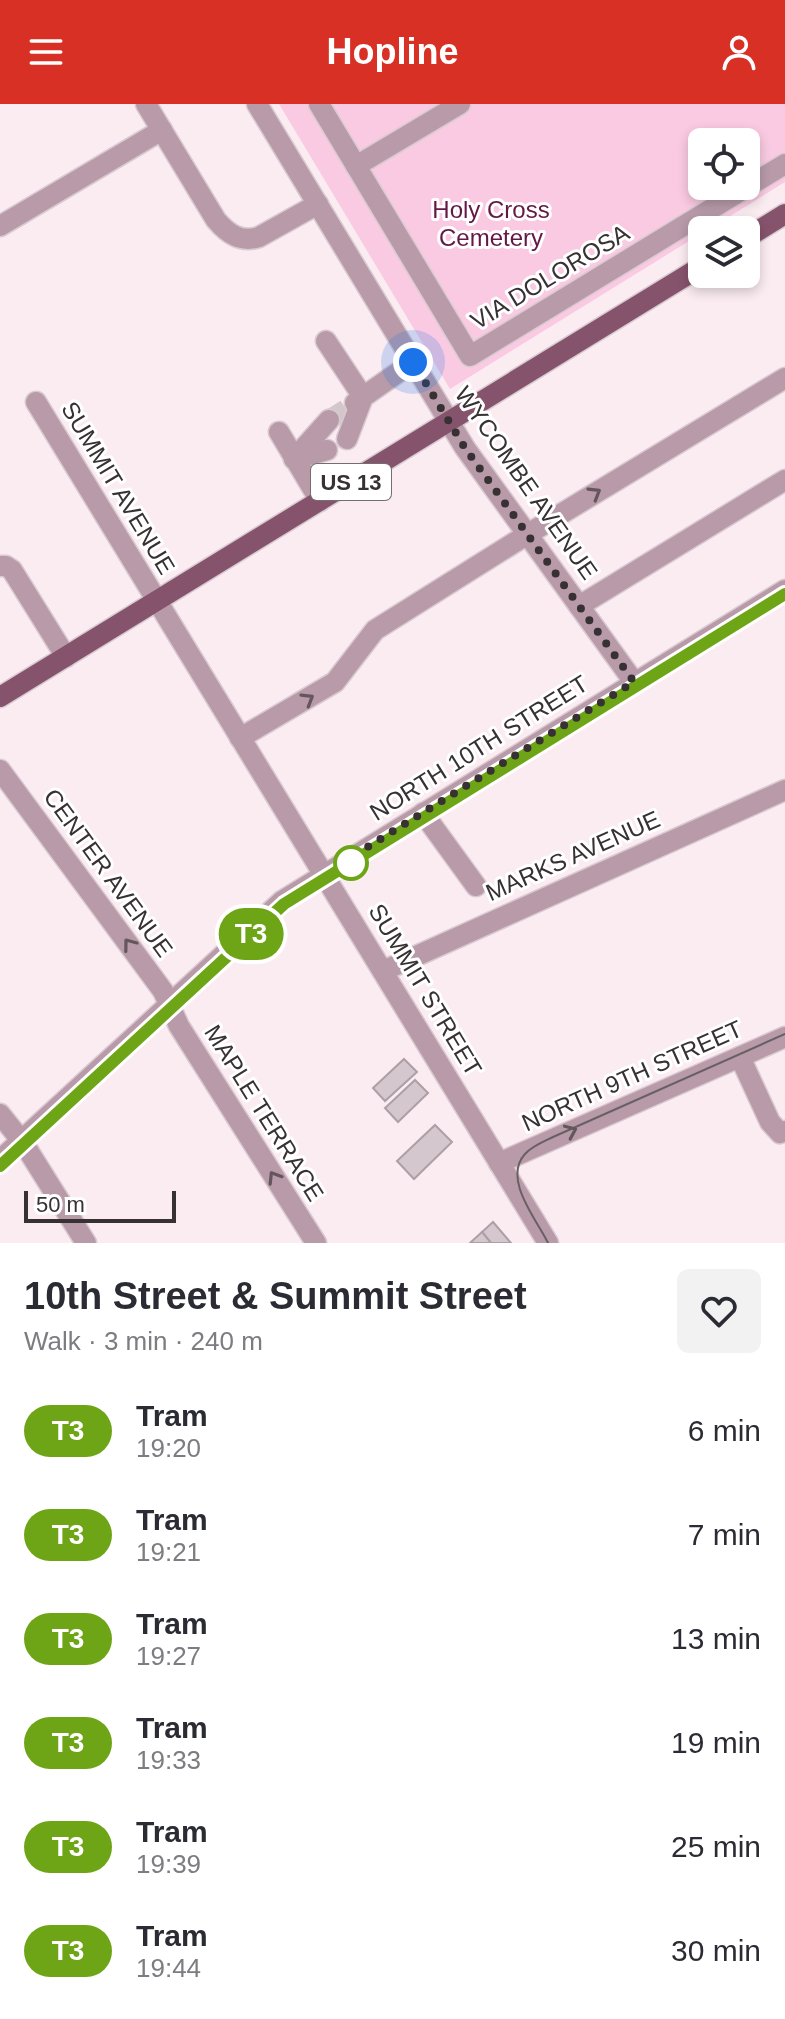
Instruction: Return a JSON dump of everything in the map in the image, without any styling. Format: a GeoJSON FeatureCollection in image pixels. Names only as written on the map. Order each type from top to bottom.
{"type":"FeatureCollection","features":[{"type":"Feature","properties":{"kind":"main road"},"geometry":{"type":"LineString","coordinates":[[760,229],[785,214]]}},
{"type":"Feature","properties":{"kind":"main road","name":"US 13"},"geometry":{"type":"LineString","coordinates":[[0,697],[688,275]]}},
{"type":"Feature","properties":{"kind":"street"},"geometry":{"type":"LineString","coordinates":[[146,104],[226,232],[250,240],[318,204]]}},
{"type":"Feature","properties":{"kind":"street","name":"WYCOMBE AVENUE"},"geometry":{"type":"LineString","coordinates":[[257,104],[448,422],[634,682]]}},
{"type":"Feature","properties":{"kind":"street","name":"VIA DOLOROSA"},"geometry":{"type":"LineString","coordinates":[[319,104],[470,356],[785,164]]}},
{"type":"Feature","properties":{"kind":"street"},"geometry":{"type":"LineString","coordinates":[[356,166],[460,104]]}},
{"type":"Feature","properties":{"kind":"street"},"geometry":{"type":"LineString","coordinates":[[0,226],[162,130]]}},
{"type":"Feature","properties":{"kind":"street"},"geometry":{"type":"LineString","coordinates":[[326,341],[356,402],[347,439]]}},
{"type":"Feature","properties":{"kind":"street"},"geometry":{"type":"LineString","coordinates":[[356,402],[413,362]]}},
{"type":"Feature","properties":{"kind":"street"},"geometry":{"type":"LineString","coordinates":[[240,738],[335,682],[375,630],[785,378]]}},
{"type":"Feature","properties":{"kind":"street","name":"SUMMIT AVENUE"},"geometry":{"type":"LineString","coordinates":[[36,402],[157,601]]}},
{"type":"Feature","properties":{"kind":"street"},"geometry":{"type":"LineString","coordinates":[[294,459],[329,420]]}},
{"type":"Feature","properties":{"kind":"street"},"geometry":{"type":"LineString","coordinates":[[279,432],[320,501]]}},
{"type":"Feature","properties":{"kind":"street"},"geometry":{"type":"LineString","coordinates":[[294,459],[327,450]]}},
{"type":"Feature","properties":{"kind":"street"},"geometry":{"type":"LineString","coordinates":[[579,606],[785,480]]}},
{"type":"Feature","properties":{"kind":"street"},"geometry":{"type":"LineString","coordinates":[[0,566],[12,570],[66,657]]}},
{"type":"Feature","properties":{"kind":"street","name":"NORTH 10TH STREET"},"geometry":{"type":"LineString","coordinates":[[0,1160],[282,901],[785,590]]}},
{"type":"Feature","properties":{"kind":"street","name":"SUMMIT STREET"},"geometry":{"type":"LineString","coordinates":[[157,601],[548,1243]]}},
{"type":"Feature","properties":{"kind":"street","name":"CENTER AVENUE"},"geometry":{"type":"LineString","coordinates":[[0,770],[163,991],[170,1007]]}},
{"type":"Feature","properties":{"kind":"street","name":"MARKS AVENUE"},"geometry":{"type":"LineString","coordinates":[[383,971],[785,790]]}},
{"type":"Feature","properties":{"kind":"street"},"geometry":{"type":"LineString","coordinates":[[423,813],[476,886]]}},
{"type":"Feature","properties":{"kind":"street","name":"MAPLE TERRACE"},"geometry":{"type":"LineString","coordinates":[[170,1007],[316,1243]]}},
{"type":"Feature","properties":{"kind":"street","name":"NORTH 9TH STREET"},"geometry":{"type":"LineString","coordinates":[[499,1163],[785,1037]]}},
{"type":"Feature","properties":{"kind":"street"},"geometry":{"type":"LineString","coordinates":[[740,1057],[770,1122],[780,1133],[785,1131]]}},
{"type":"Feature","properties":{"kind":"street"},"geometry":{"type":"LineString","coordinates":[[0,1114],[22,1142],[86,1243]]}},
{"type":"Feature","properties":{"kind":"green space","name":"Holy Cross Cemetery"},"geometry":{"type":"Polygon","coordinates":[[[279,104],[785,104],[785,182],[760,198],[760,128],[688,128],[688,200],[756,200],[730,216],[688,216],[688,242],[450,389],[279,104]]]}},
{"type":"Feature","properties":{"kind":"building"},"geometry":{"type":"Polygon","coordinates":[[[404,1059],[417,1072],[385,1101],[373,1088],[404,1059]]]}},
{"type":"Feature","properties":{"kind":"building"},"geometry":{"type":"Polygon","coordinates":[[[415,1080],[428,1093],[398,1122],[385,1108],[415,1080]]]}},
{"type":"Feature","properties":{"kind":"building"},"geometry":{"type":"Polygon","coordinates":[[[435,1125],[452,1142],[414,1179],[397,1161],[435,1125]]]}},
{"type":"Feature","properties":{"kind":"building"},"geometry":{"type":"Polygon","coordinates":[[[493,1222],[511,1243],[491,1243],[482,1232],[493,1222]]]}},
{"type":"Feature","properties":{"kind":"building"},"geometry":{"type":"Polygon","coordinates":[[[482,1232],[491,1243],[470,1243],[482,1232]]]}},
{"type":"Feature","properties":{"kind":"tunnel"},"geometry":{"type":"LineString","coordinates":[[329,420],[348,408]]}},
{"type":"Feature","properties":{"kind":"tram line"},"geometry":{"type":"LineString","coordinates":[[0,1166],[284,904],[785,594]]}},
{"type":"Feature","properties":{"kind":"tram line","name":"T3"},"geometry":{"type":"LineString","coordinates":[[0,1166],[284,904],[785,594]]}},
{"type":"Feature","properties":{"kind":"tram line"},"geometry":{"type":"LineString","coordinates":[[548,1243],[519,1187],[519,1164],[528,1151],[785,1034]]}},
{"type":"Feature","properties":{"kind":"route"},"geometry":{"type":"LineString","coordinates":[[351,863],[348,859],[634,682],[465,448],[413,362]]}}]}
